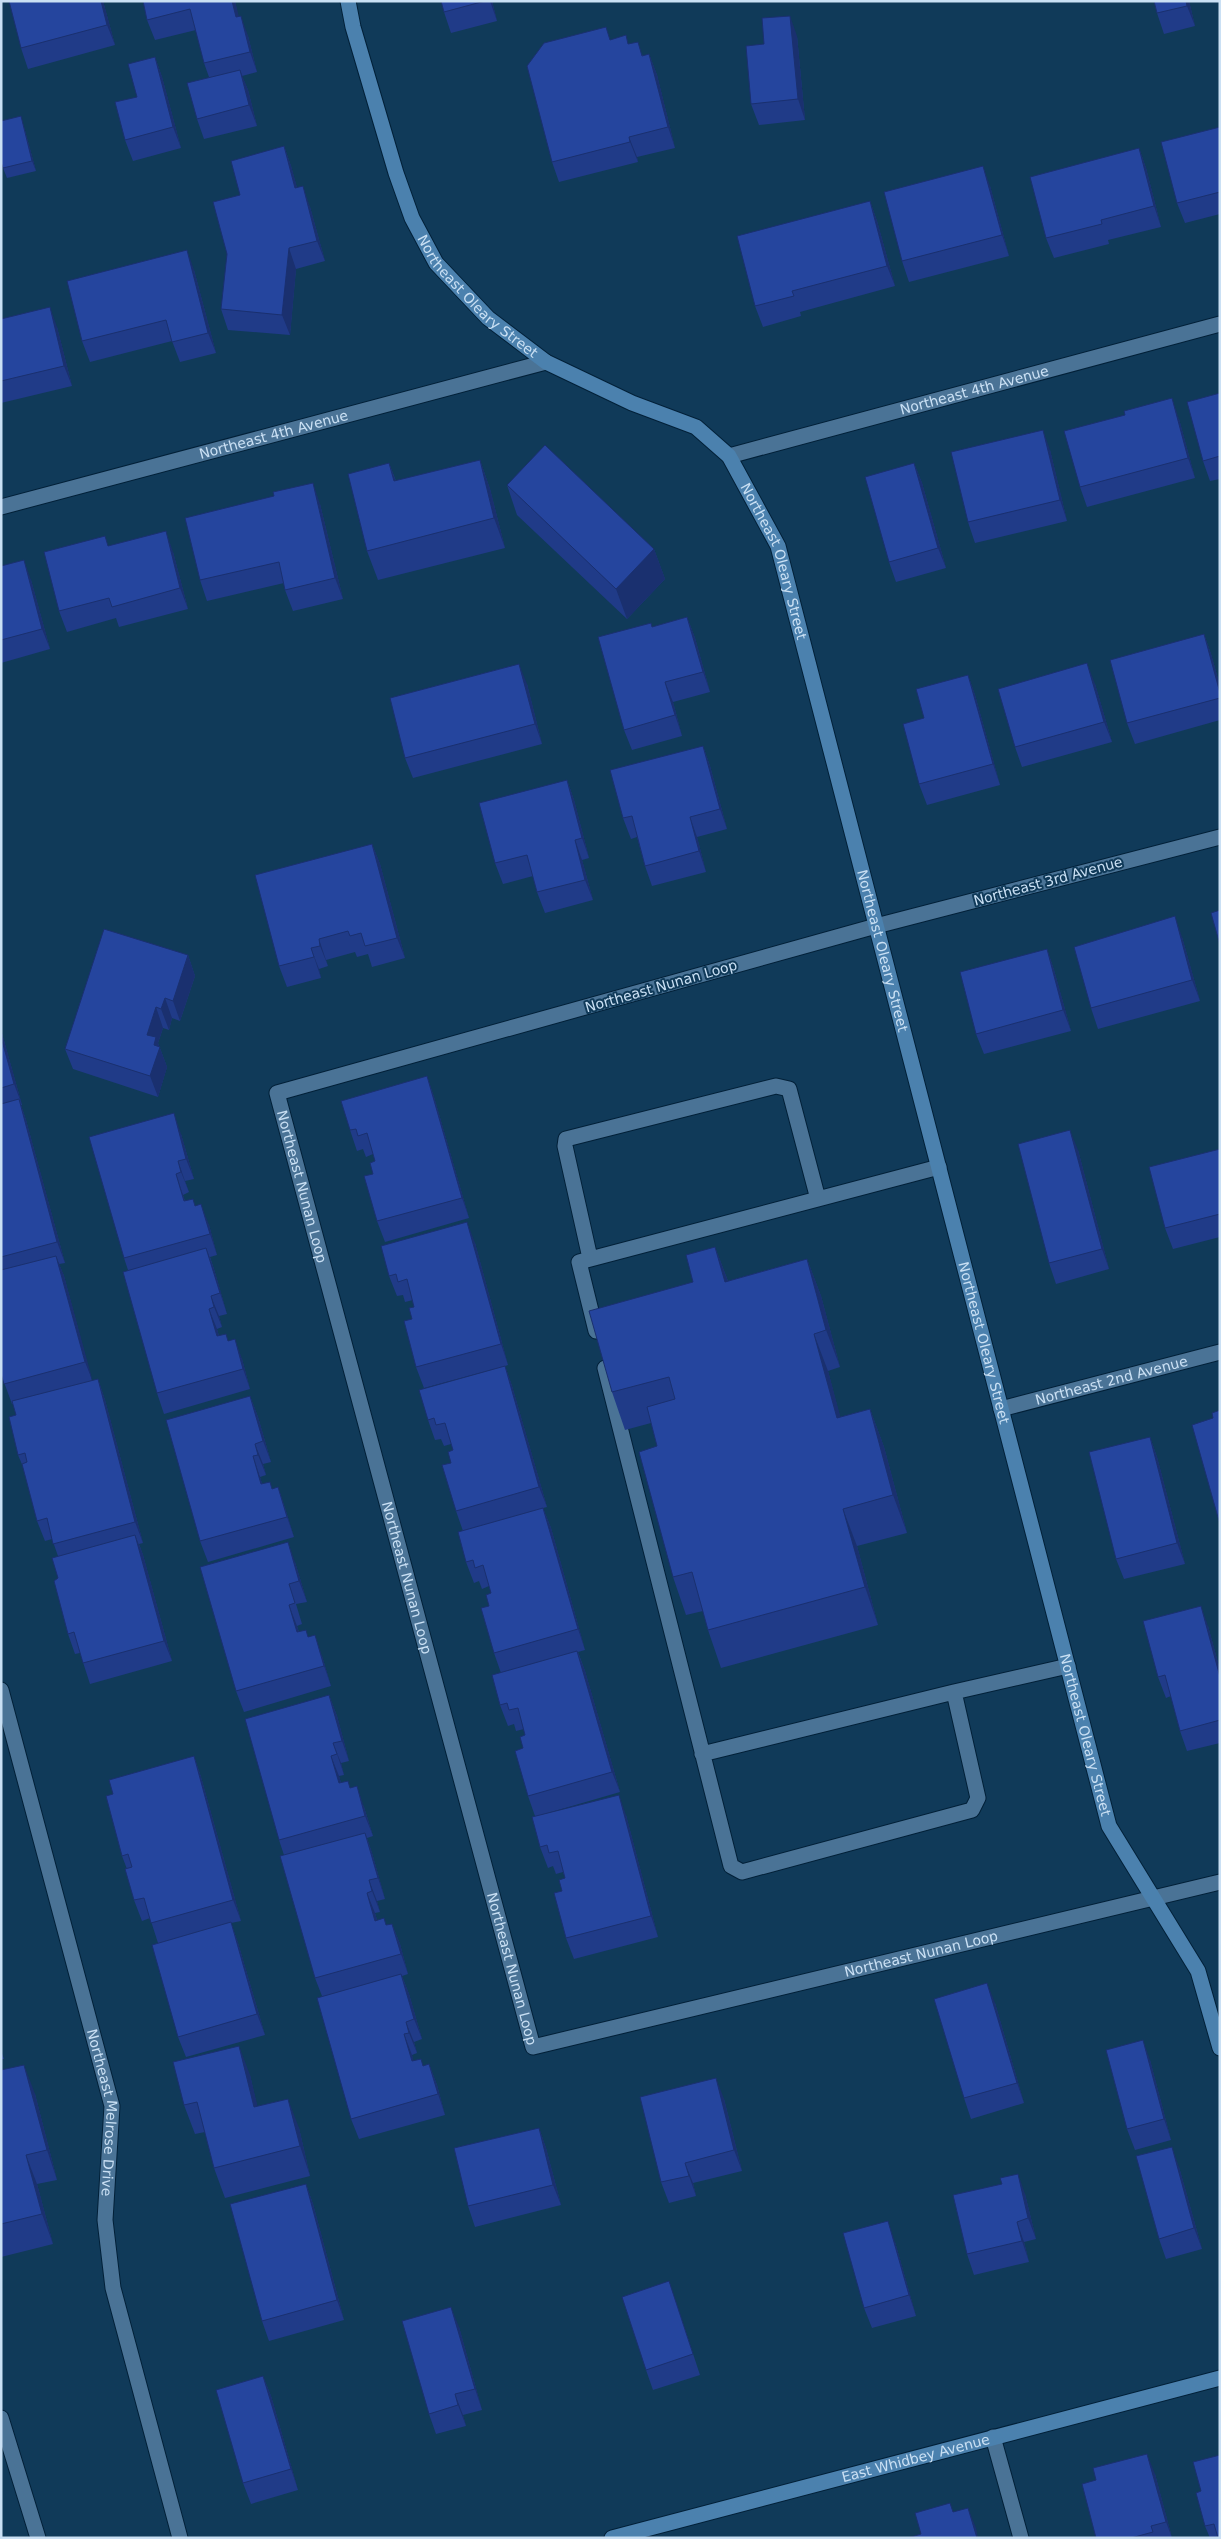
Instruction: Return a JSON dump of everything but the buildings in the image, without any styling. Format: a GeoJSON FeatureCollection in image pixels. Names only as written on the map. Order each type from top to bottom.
{"type":"FeatureCollection","features":[{"type":"Feature","properties":{"kind":"street","name":"Northeast Oleary Street"},"geometry":{"type":"LineString","coordinates":[[348,1],[353,27],[396,173],[412,218],[436,263],[488,318],[546,362],[632,403],[696,427],[729,456],[778,546],[1109,1826],[1198,1972],[1220,2048]]}},
{"type":"Feature","properties":{"kind":"street","name":"Northeast 4th Avenue"},"geometry":{"type":"LineString","coordinates":[[729,456],[1220,324]]}},
{"type":"Feature","properties":{"kind":"street","name":"Northeast 4th Avenue"},"geometry":{"type":"LineString","coordinates":[[1,507],[546,362]]}},
{"type":"Feature","properties":{"kind":"street","name":"Northeast 3rd Avenue"},"geometry":{"type":"LineString","coordinates":[[876,926],[1220,837]]}},
{"type":"Feature","properties":{"kind":"street","name":"Northeast Nunan Loop"},"geometry":{"type":"LineString","coordinates":[[876,926],[277,1093],[533,2047],[1153,1900]]}},
{"type":"Feature","properties":{"kind":"street"},"geometry":{"type":"LineString","coordinates":[[590,1258],[564,1146],[566,1139],[776,1086],[789,1089],[818,1199]]}},
{"type":"Feature","properties":{"kind":"street"},"geometry":{"type":"LineString","coordinates":[[938,1166],[579,1262],[731,1866],[742,1872],[972,1810],[978,1798],[954,1692]]}},
{"type":"Feature","properties":{"kind":"street","name":"Northeast 2nd Avenue"},"geometry":{"type":"LineString","coordinates":[[1001,1409],[1220,1352]]}},
{"type":"Feature","properties":{"kind":"street"},"geometry":{"type":"LineString","coordinates":[[702,1754],[1068,1666]]}},
{"type":"Feature","properties":{"kind":"street","name":"Northeast Melrose Drive"},"geometry":{"type":"LineString","coordinates":[[1,1690],[112,2106],[105,2220],[113,2288],[180,2538]]}},
{"type":"Feature","properties":{"kind":"street"},"geometry":{"type":"LineString","coordinates":[[1153,1900],[1220,1882]]}},
{"type":"Feature","properties":{"kind":"street","name":"East Whidbey Avenue"},"geometry":{"type":"LineString","coordinates":[[612,2538],[1220,2378]]}},
{"type":"Feature","properties":{"kind":"street"},"geometry":{"type":"LineString","coordinates":[[1,2418],[38,2538]]}},
{"type":"Feature","properties":{"kind":"street"},"geometry":{"type":"LineString","coordinates":[[993,2437],[1021,2538]]}}]}
